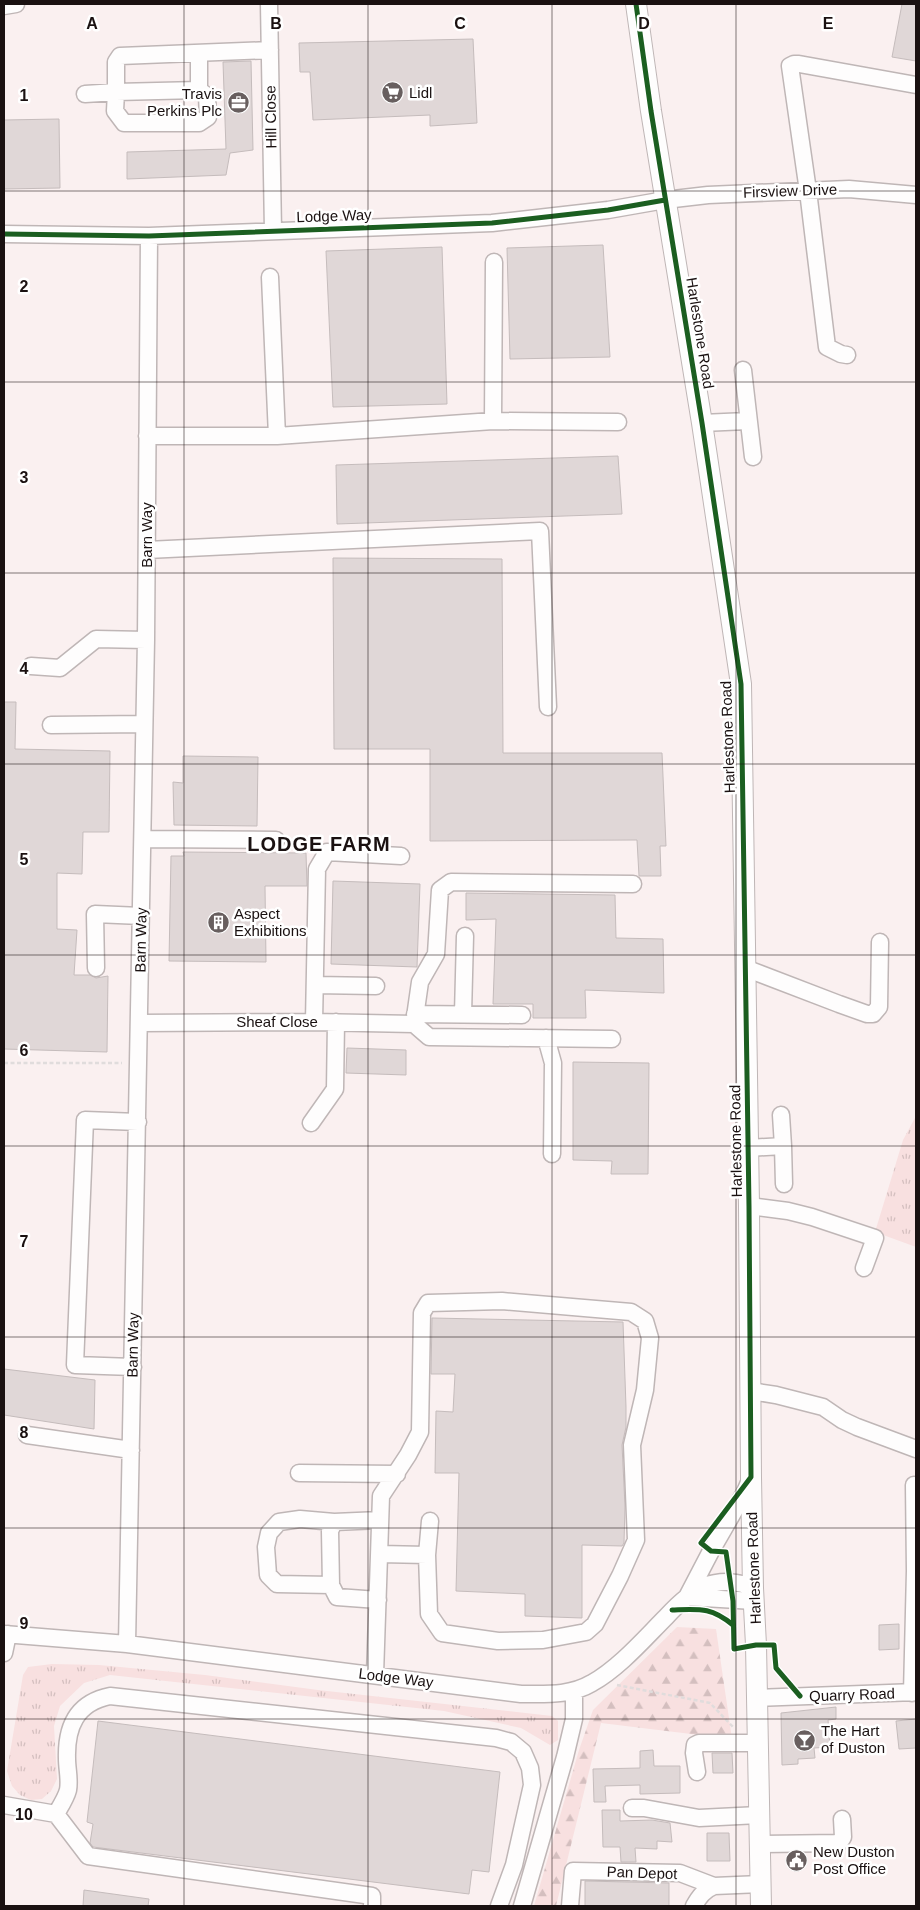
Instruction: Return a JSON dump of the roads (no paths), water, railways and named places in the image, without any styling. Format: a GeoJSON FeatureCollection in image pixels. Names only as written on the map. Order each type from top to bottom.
{"type":"FeatureCollection","features":[{"type":"Feature","properties":{"kind":"main road","name":"Harlestone Road"},"geometry":{"type":"LineString","coordinates":[[636,4],[664,200],[702,423],[741,684],[751,1476],[753,1595],[758,1698],[761,1906]]}},
{"type":"Feature","properties":{"kind":"street"},"geometry":{"type":"LineString","coordinates":[[4,6],[16,4]]}},
{"type":"Feature","properties":{"kind":"street","name":"Hill Close"},"geometry":{"type":"LineString","coordinates":[[269,4],[273,231]]}},
{"type":"Feature","properties":{"kind":"street"},"geometry":{"type":"LineString","coordinates":[[85,94],[116,92],[199,90],[207,96],[208,117],[199,123],[124,123],[115,111],[116,92],[116,62],[120,56],[270,50]]}},
{"type":"Feature","properties":{"kind":"street"},"geometry":{"type":"LineString","coordinates":[[199,90],[200,54]]}},
{"type":"Feature","properties":{"kind":"street"},"geometry":{"type":"LineString","coordinates":[[847,355],[840,354],[827,347],[808,191],[790,66],[799,64],[916,85]]}},
{"type":"Feature","properties":{"kind":"street","name":"Firsview Drive"},"geometry":{"type":"LineString","coordinates":[[664,200],[708,195],[849,189],[916,195]]}},
{"type":"Feature","properties":{"kind":"street","name":"Lodge Way"},"geometry":{"type":"LineString","coordinates":[[4,234],[149,236],[492,223],[608,210],[664,200]]}},
{"type":"Feature","properties":{"kind":"street","name":"Barn Way"},"geometry":{"type":"LineString","coordinates":[[127,1644],[146,640],[149,236]]}},
{"type":"Feature","properties":{"kind":"street"},"geometry":{"type":"LineString","coordinates":[[493,421],[494,262]]}},
{"type":"Feature","properties":{"kind":"street"},"geometry":{"type":"LineString","coordinates":[[270,277],[276,436]]}},
{"type":"Feature","properties":{"kind":"street"},"geometry":{"type":"LineString","coordinates":[[743,370],[753,457]]}},
{"type":"Feature","properties":{"kind":"street"},"geometry":{"type":"LineString","coordinates":[[147,436],[276,436],[493,421],[618,422]]}},
{"type":"Feature","properties":{"kind":"street"},"geometry":{"type":"LineString","coordinates":[[702,423],[748,421]]}},
{"type":"Feature","properties":{"kind":"street"},"geometry":{"type":"LineString","coordinates":[[147,550],[540,530],[548,707]]}},
{"type":"Feature","properties":{"kind":"street"},"geometry":{"type":"LineString","coordinates":[[31,666],[60,668],[96,639],[146,640]]}},
{"type":"Feature","properties":{"kind":"street"},"geometry":{"type":"LineString","coordinates":[[51,725],[144,724]]}},
{"type":"Feature","properties":{"kind":"street"},"geometry":{"type":"LineString","coordinates":[[142,839],[276,840]]}},
{"type":"Feature","properties":{"kind":"street"},"geometry":{"type":"LineString","coordinates":[[314,1022],[317,869],[327,852],[401,856]]}},
{"type":"Feature","properties":{"kind":"street"},"geometry":{"type":"LineString","coordinates":[[612,1039],[430,1037],[415,1019],[420,982],[436,954],[440,890],[451,882],[632,884]]}},
{"type":"Feature","properties":{"kind":"street"},"geometry":{"type":"LineString","coordinates":[[96,968],[95,914],[141,916]]}},
{"type":"Feature","properties":{"kind":"street"},"geometry":{"type":"LineString","coordinates":[[464,1014],[466,936]]}},
{"type":"Feature","properties":{"kind":"street"},"geometry":{"type":"LineString","coordinates":[[745,968],[839,1004],[873,1014],[879,1007],[880,942]]}},
{"type":"Feature","properties":{"kind":"street"},"geometry":{"type":"LineString","coordinates":[[315,985],[376,986]]}},
{"type":"Feature","properties":{"kind":"street","name":"Sheaf Close"},"geometry":{"type":"LineString","coordinates":[[140,1023],[336,1022],[415,1019],[464,1014],[522,1015]]}},
{"type":"Feature","properties":{"kind":"street"},"geometry":{"type":"LineString","coordinates":[[311,1123],[334,1089],[336,1022]]}},
{"type":"Feature","properties":{"kind":"street"},"geometry":{"type":"LineString","coordinates":[[546,1038],[553,1062],[552,1154]]}},
{"type":"Feature","properties":{"kind":"street"},"geometry":{"type":"LineString","coordinates":[[781,1115],[784,1184]]}},
{"type":"Feature","properties":{"kind":"street"},"geometry":{"type":"LineString","coordinates":[[132,1367],[75,1365],[85,1120],[138,1122]]}},
{"type":"Feature","properties":{"kind":"street"},"geometry":{"type":"LineString","coordinates":[[748,1148],[783,1146]]}},
{"type":"Feature","properties":{"kind":"street"},"geometry":{"type":"LineString","coordinates":[[749,1206],[812,1216],[874,1238],[864,1268]]}},
{"type":"Feature","properties":{"kind":"street"},"geometry":{"type":"LineString","coordinates":[[375,1676],[381,1496],[397,1474],[420,1432],[422,1313],[428,1303],[502,1301],[631,1312],[645,1321],[650,1338],[645,1390],[632,1446],[636,1540],[595,1624],[586,1632],[543,1640],[498,1641],[442,1632],[429,1614],[427,1555],[430,1521]]}},
{"type":"Feature","properties":{"kind":"street"},"geometry":{"type":"LineString","coordinates":[[751,1391],[776,1394],[823,1407],[842,1420],[916,1449]]}},
{"type":"Feature","properties":{"kind":"street"},"geometry":{"type":"LineString","coordinates":[[27,1435],[131,1450]]}},
{"type":"Feature","properties":{"kind":"street"},"geometry":{"type":"LineString","coordinates":[[299,1473],[397,1474]]}},
{"type":"Feature","properties":{"kind":"street"},"geometry":{"type":"LineString","coordinates":[[687,1597],[745,1492],[751,1476]]}},
{"type":"Feature","properties":{"kind":"street"},"geometry":{"type":"LineString","coordinates":[[914,1485],[916,1570],[914,1692]]}},
{"type":"Feature","properties":{"kind":"street"},"geometry":{"type":"LineString","coordinates":[[331,1584],[278,1584],[268,1575],[266,1548],[269,1533],[279,1522],[300,1519],[334,1522],[380,1520]]}},
{"type":"Feature","properties":{"kind":"street"},"geometry":{"type":"LineString","coordinates":[[334,1522],[330,1532],[331,1584],[337,1597],[378,1600]]}},
{"type":"Feature","properties":{"kind":"street"},"geometry":{"type":"LineString","coordinates":[[380,1554],[427,1555]]}},
{"type":"Feature","properties":{"kind":"street"},"geometry":{"type":"LineString","coordinates":[[687,1597],[705,1586],[731,1582],[743,1583],[753,1595]]}},
{"type":"Feature","properties":{"kind":"street","name":"Lodge Way"},"geometry":{"type":"LineString","coordinates":[[6,1634],[127,1644],[521,1694],[555,1695],[574,1691],[591,1684],[607,1674],[687,1597]]}},
{"type":"Feature","properties":{"kind":"street"},"geometry":{"type":"LineString","coordinates":[[4,1654],[6,1634]]}},
{"type":"Feature","properties":{"kind":"street"},"geometry":{"type":"LineString","coordinates":[[522,1906],[565,1757],[574,1719],[574,1691]]}},
{"type":"Feature","properties":{"kind":"street","name":"Quarry Road"},"geometry":{"type":"LineString","coordinates":[[758,1698],[914,1692]]}},
{"type":"Feature","properties":{"kind":"street"},"geometry":{"type":"LineString","coordinates":[[56,1814],[68,1790],[68,1742],[72,1725],[77,1714],[97,1698],[110,1696],[496,1738],[511,1742],[523,1752],[530,1768],[532,1785],[514,1865],[498,1906]]}},
{"type":"Feature","properties":{"kind":"street"},"geometry":{"type":"LineString","coordinates":[[698,1772],[694,1753],[695,1745],[699,1743],[758,1743]]}},
{"type":"Feature","properties":{"kind":"street"},"geometry":{"type":"LineString","coordinates":[[4,1806],[56,1814],[88,1856],[372,1896],[372,1906]]}},
{"type":"Feature","properties":{"kind":"street"},"geometry":{"type":"LineString","coordinates":[[632,1808],[644,1808],[699,1818],[759,1815]]}},
{"type":"Feature","properties":{"kind":"street"},"geometry":{"type":"LineString","coordinates":[[760,1844],[838,1843],[843,1837],[842,1819]]}},
{"type":"Feature","properties":{"kind":"street","name":"Pan Depot"},"geometry":{"type":"LineString","coordinates":[[570,1906],[573,1871],[680,1874],[714,1886]]}},
{"type":"Feature","properties":{"kind":"street"},"geometry":{"type":"LineString","coordinates":[[694,1906],[707,1888],[761,1884]]}},
{"type":"Feature","properties":{"kind":"place","name":"Lidl"},"geometry":{"type":"Point","coordinates":[393,93]}},
{"type":"Feature","properties":{"kind":"place","name":"Travis Perkins Plc"},"geometry":{"type":"Point","coordinates":[238,103]}},
{"type":"Feature","properties":{"kind":"place","name":"Aspect Exhibitions"},"geometry":{"type":"Point","coordinates":[218,923]}},
{"type":"Feature","properties":{"kind":"place","name":"The Hart of Duston"},"geometry":{"type":"Point","coordinates":[805,1740]}},
{"type":"Feature","properties":{"kind":"place","name":"New Duston Post Office"},"geometry":{"type":"Point","coordinates":[797,1861]}},
{"type":"Feature","properties":{"kind":"district","name":"LODGE FARM"},"geometry":{"type":"Point","coordinates":[319,844]}}]}
